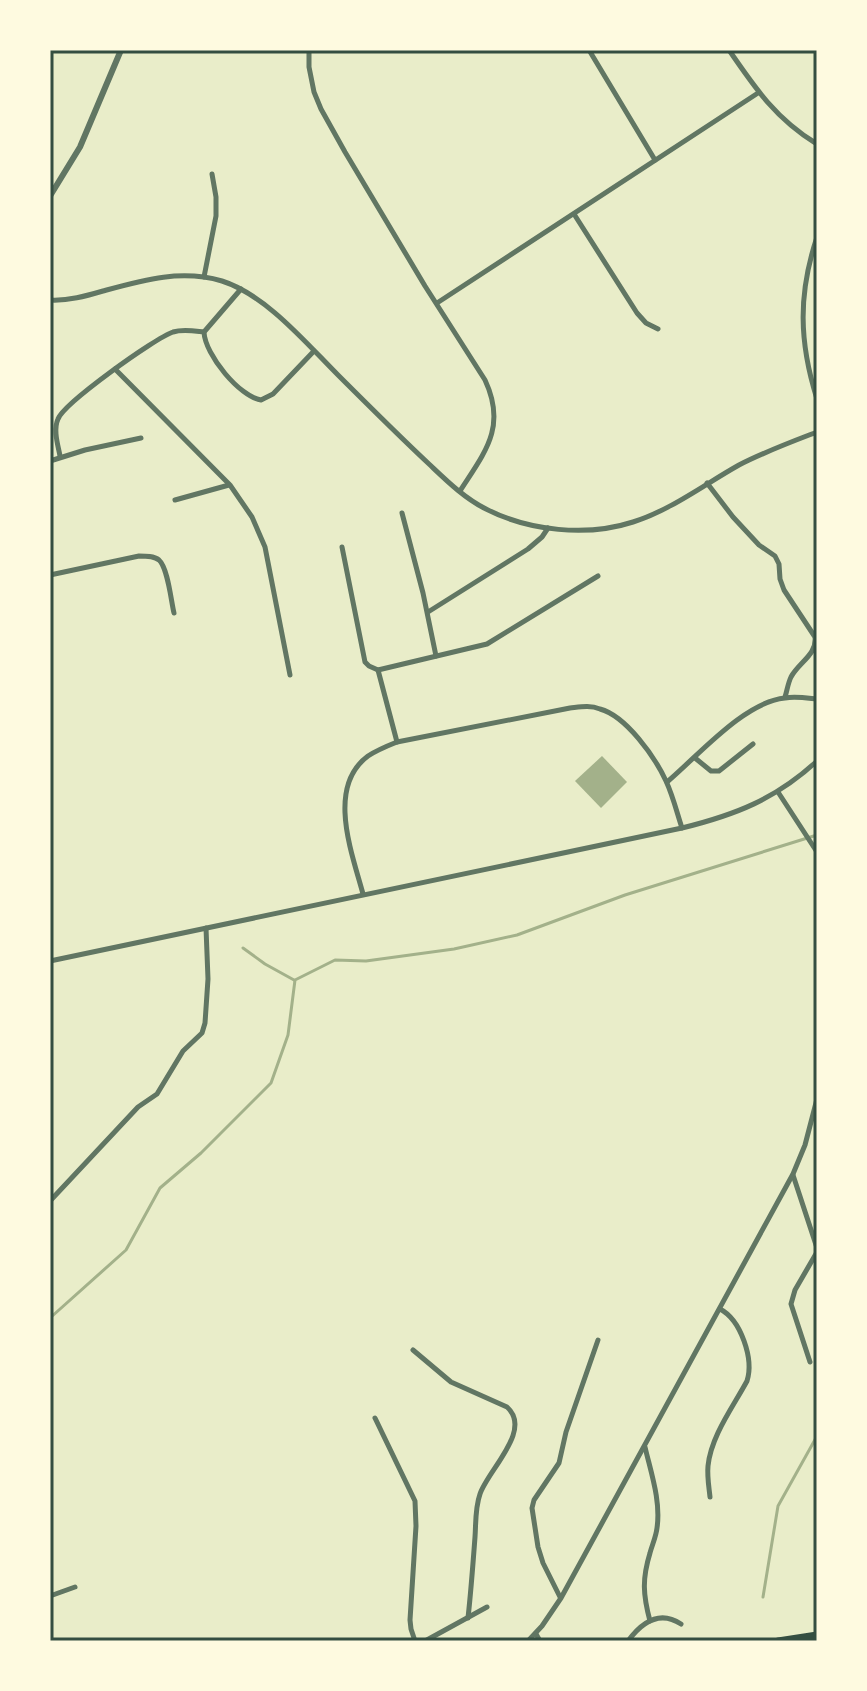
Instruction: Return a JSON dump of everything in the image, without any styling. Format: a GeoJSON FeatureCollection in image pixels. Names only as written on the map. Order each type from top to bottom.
{"type":"FeatureCollection","features":[{"type":"Feature","properties":{"kind":"main road"},"geometry":{"type":"LineString","coordinates":[[778,1641],[817,1635]]}},
{"type":"Feature","properties":{"kind":"street"},"geometry":{"type":"LineString","coordinates":[[50,196],[80,147],[121,50]]}},
{"type":"Feature","properties":{"kind":"street"},"geometry":{"type":"LineString","coordinates":[[309,50],[312,80],[321,109],[492,395],[495,413],[493,429],[485,451],[460,491]]}},
{"type":"Feature","properties":{"kind":"street"},"geometry":{"type":"LineString","coordinates":[[589,50],[655,160]]}},
{"type":"Feature","properties":{"kind":"street"},"geometry":{"type":"LineString","coordinates":[[729,50],[758,93],[777,114],[817,144]]}},
{"type":"Feature","properties":{"kind":"street"},"geometry":{"type":"LineString","coordinates":[[437,303],[758,93]]}},
{"type":"Feature","properties":{"kind":"street"},"geometry":{"type":"LineString","coordinates":[[204,277],[216,216],[212,174]]}},
{"type":"Feature","properties":{"kind":"street"},"geometry":{"type":"LineString","coordinates":[[574,214],[637,313],[646,323],[658,329]]}},
{"type":"Feature","properties":{"kind":"street"},"geometry":{"type":"LineString","coordinates":[[817,237],[805,282],[802,314],[806,356],[817,399]]}},
{"type":"Feature","properties":{"kind":"street"},"geometry":{"type":"LineString","coordinates":[[50,300],[76,298],[180,275],[204,277],[241,289],[264,305],[314,351],[460,491],[487,510],[548,528],[594,529],[634,522],[743,463],[817,432]]}},
{"type":"Feature","properties":{"kind":"street"},"geometry":{"type":"LineString","coordinates":[[204,332],[241,289]]}},
{"type":"Feature","properties":{"kind":"street"},"geometry":{"type":"LineString","coordinates":[[60,456],[56,422],[69,403],[169,333],[180,330],[204,332]]}},
{"type":"Feature","properties":{"kind":"street"},"geometry":{"type":"LineString","coordinates":[[204,332],[206,344],[216,363],[250,398],[257,400],[273,394],[314,351]]}},
{"type":"Feature","properties":{"kind":"street"},"geometry":{"type":"LineString","coordinates":[[115,369],[230,485],[252,517],[265,547],[290,675]]}},
{"type":"Feature","properties":{"kind":"street"},"geometry":{"type":"LineString","coordinates":[[50,461],[141,438]]}},
{"type":"Feature","properties":{"kind":"street"},"geometry":{"type":"LineString","coordinates":[[707,483],[759,545],[775,556],[789,599],[815,637],[812,654],[790,679],[785,697]]}},
{"type":"Feature","properties":{"kind":"street"},"geometry":{"type":"LineString","coordinates":[[175,500],[230,485]]}},
{"type":"Feature","properties":{"kind":"street"},"geometry":{"type":"LineString","coordinates":[[402,513],[436,656]]}},
{"type":"Feature","properties":{"kind":"street"},"geometry":{"type":"LineString","coordinates":[[428,612],[528,549],[548,528]]}},
{"type":"Feature","properties":{"kind":"street"},"geometry":{"type":"LineString","coordinates":[[342,547],[365,662],[378,670],[487,644],[598,576]]}},
{"type":"Feature","properties":{"kind":"street"},"geometry":{"type":"LineString","coordinates":[[50,575],[149,556],[158,559],[164,567],[174,613]]}},
{"type":"Feature","properties":{"kind":"street"},"geometry":{"type":"LineString","coordinates":[[378,670],[397,742]]}},
{"type":"Feature","properties":{"kind":"street"},"geometry":{"type":"LineString","coordinates":[[667,782],[720,734],[760,706],[785,697],[817,699]]}},
{"type":"Feature","properties":{"kind":"street"},"geometry":{"type":"LineString","coordinates":[[363,894],[348,835],[346,789],[351,776],[367,757],[397,742],[570,708],[592,707],[612,713],[655,762],[667,782],[682,828]]}},
{"type":"Feature","properties":{"kind":"street"},"geometry":{"type":"LineString","coordinates":[[695,758],[711,771],[719,771],[753,744]]}},
{"type":"Feature","properties":{"kind":"street"},"geometry":{"type":"LineString","coordinates":[[50,961],[682,828],[737,813],[778,792],[817,761]]}},
{"type":"Feature","properties":{"kind":"street"},"geometry":{"type":"LineString","coordinates":[[778,792],[817,852]]}},
{"type":"Feature","properties":{"kind":"street"},"geometry":{"type":"LineString","coordinates":[[50,1201],[138,1107],[157,1094],[183,1051],[202,1033],[208,979],[206,928]]}},
{"type":"Feature","properties":{"kind":"street"},"geometry":{"type":"LineString","coordinates":[[528,1641],[561,1598],[793,1174],[805,1145],[817,1099]]}},
{"type":"Feature","properties":{"kind":"street"},"geometry":{"type":"LineString","coordinates":[[793,1174],[817,1250],[795,1290],[791,1304],[810,1362]]}},
{"type":"Feature","properties":{"kind":"street"},"geometry":{"type":"LineString","coordinates":[[710,1497],[710,1453],[750,1370],[738,1328],[728,1313],[720,1309]]}},
{"type":"Feature","properties":{"kind":"street"},"geometry":{"type":"LineString","coordinates":[[561,1598],[543,1563],[532,1508],[534,1500],[559,1463],[566,1432],[598,1340]]}},
{"type":"Feature","properties":{"kind":"street"},"geometry":{"type":"LineString","coordinates":[[413,1350],[451,1382],[507,1407],[515,1419],[510,1445],[485,1483],[477,1504],[468,1618]]}},
{"type":"Feature","properties":{"kind":"street"},"geometry":{"type":"LineString","coordinates":[[375,1418],[415,1501],[410,1620],[415,1641]]}},
{"type":"Feature","properties":{"kind":"street"},"geometry":{"type":"LineString","coordinates":[[644,1446],[658,1512],[657,1532],[643,1582],[650,1621]]}},
{"type":"Feature","properties":{"kind":"street"},"geometry":{"type":"LineString","coordinates":[[50,1596],[75,1587]]}},
{"type":"Feature","properties":{"kind":"street"},"geometry":{"type":"LineString","coordinates":[[425,1641],[487,1607]]}},
{"type":"Feature","properties":{"kind":"street"},"geometry":{"type":"LineString","coordinates":[[628,1641],[635,1632],[659,1617],[667,1616],[681,1624]]}},
{"type":"Feature","properties":{"kind":"street"},"geometry":{"type":"LineString","coordinates":[[536,1634],[540,1641]]}},
{"type":"Feature","properties":{"kind":"shaded area"},"geometry":{"type":"Polygon","coordinates":[[[602,756],[627,782],[601,808],[575,781],[602,756]]]}},
{"type":"Feature","properties":{"kind":"waterway"},"geometry":{"type":"LineString","coordinates":[[50,1318],[126,1250],[160,1188],[201,1153],[271,1083],[288,1035],[295,980],[335,960],[366,961],[454,949],[517,935],[625,895],[817,835]]}},
{"type":"Feature","properties":{"kind":"waterway"},"geometry":{"type":"LineString","coordinates":[[243,948],[294,980]]}},
{"type":"Feature","properties":{"kind":"waterway"},"geometry":{"type":"LineString","coordinates":[[763,1597],[778,1506],[817,1436]]}}]}
